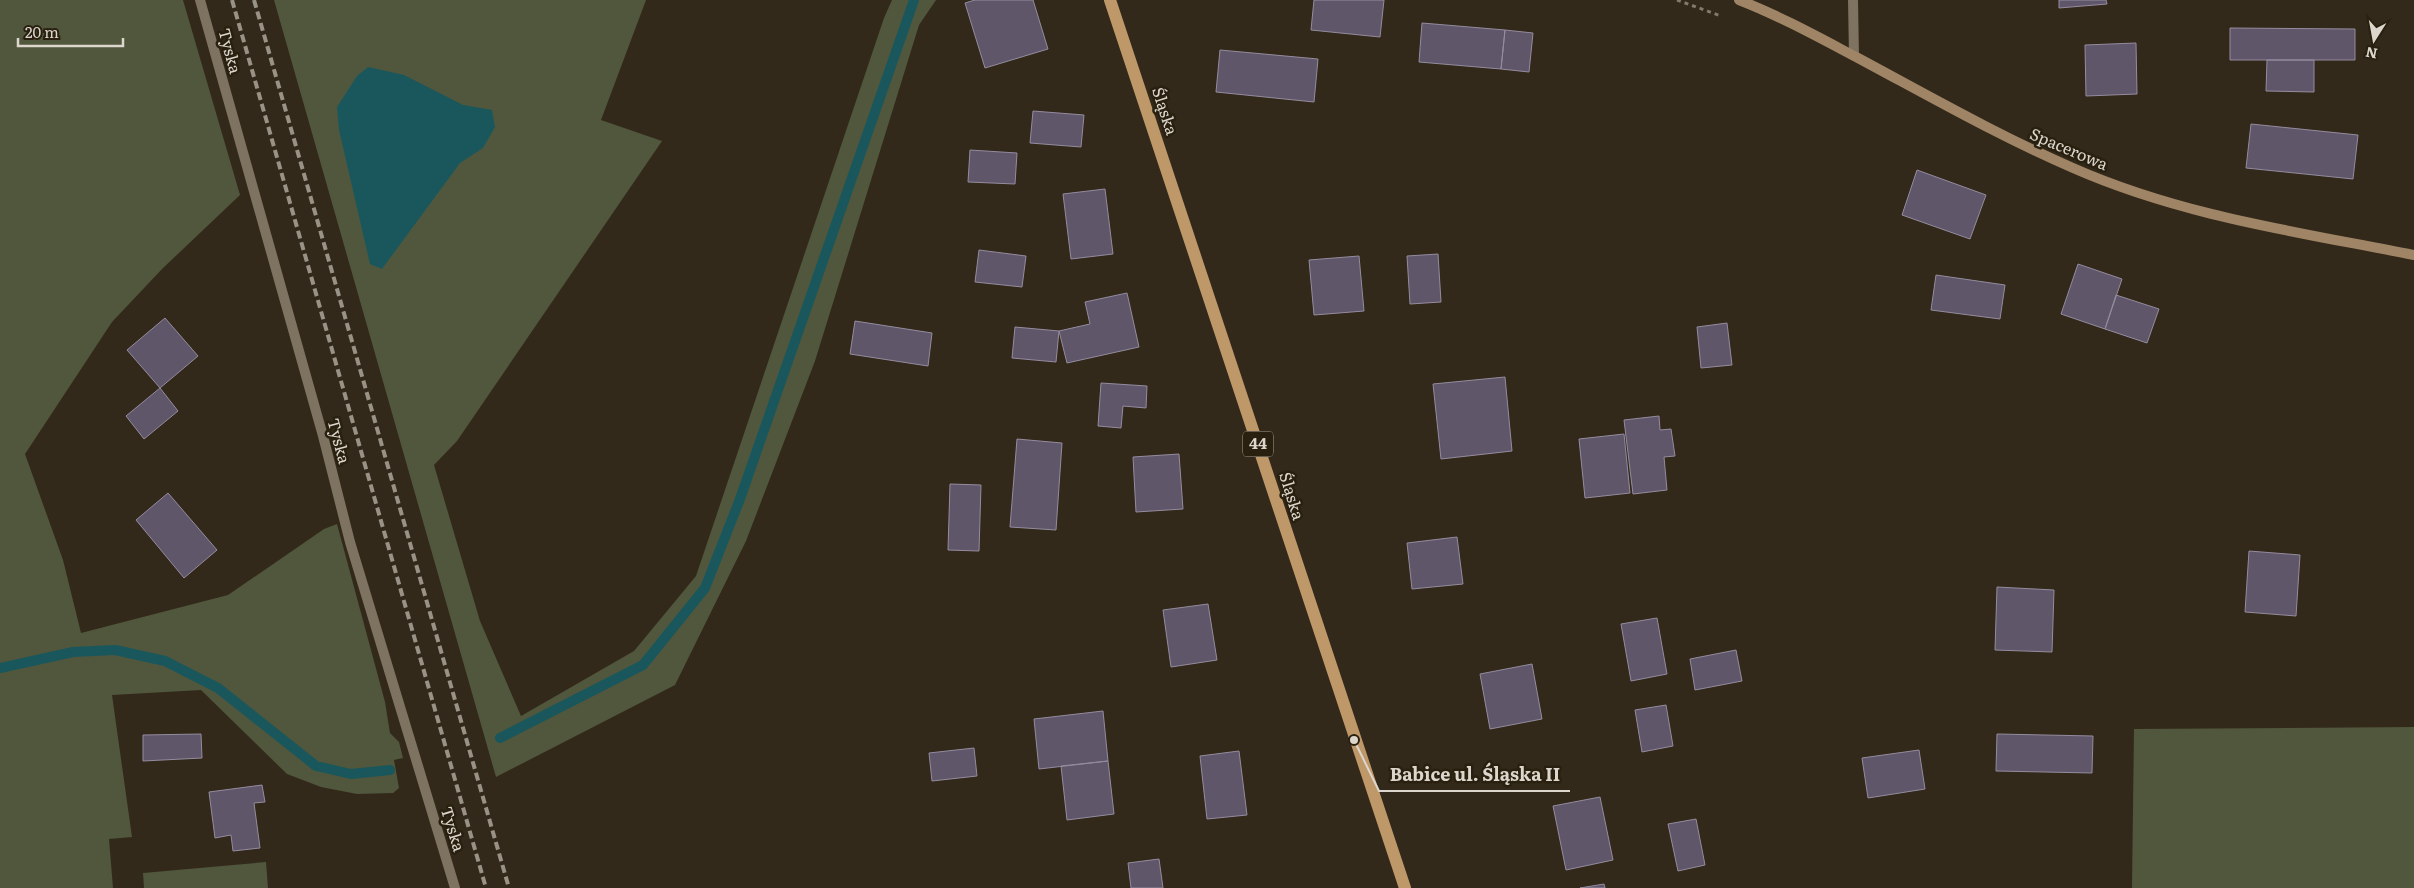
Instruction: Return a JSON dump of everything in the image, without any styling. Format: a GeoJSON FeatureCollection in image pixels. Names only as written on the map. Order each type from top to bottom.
{"type":"FeatureCollection","features":[{"type":"Feature","properties":{"kind":"main road","name":"Śląska"},"geometry":{"type":"LineString","coordinates":[[1110,0],[1405,888]]}},
{"type":"Feature","properties":{"kind":"street","name":"Spacerowa"},"geometry":{"type":"LineString","coordinates":[[1739,0],[1791,23],[2020,145],[2115,185],[2226,219],[2414,254]]}},
{"type":"Feature","properties":{"kind":"lane","name":"Tyska"},"geometry":{"type":"LineString","coordinates":[[200,0],[323,436],[350,542],[454,888]]}},
{"type":"Feature","properties":{"kind":"lane"},"geometry":{"type":"LineString","coordinates":[[1853,0],[1854,56]]}},
{"type":"Feature","properties":{"kind":"green space"},"geometry":{"type":"Polygon","coordinates":[[[0,0],[183,0],[240,195],[162,269],[112,322],[25,454],[63,560],[81,633],[228,595],[324,529],[337,524],[385,702],[390,733],[399,742],[403,758],[394,760],[399,788],[393,793],[357,794],[321,787],[287,774],[201,690],[112,695],[132,837],[109,839],[113,888],[0,888],[0,0]]]}},
{"type":"Feature","properties":{"kind":"green space"},"geometry":{"type":"Polygon","coordinates":[[[274,0],[646,0],[601,120],[662,141],[457,441],[434,465],[480,621],[521,716],[634,651],[696,576],[884,18],[892,0],[936,0],[919,25],[815,361],[746,541],[675,685],[496,777],[274,0]]]}},
{"type":"Feature","properties":{"kind":"green space"},"geometry":{"type":"Polygon","coordinates":[[[2414,727],[2414,888],[2132,888],[2134,729],[2414,727]]]}},
{"type":"Feature","properties":{"kind":"green space"},"geometry":{"type":"Polygon","coordinates":[[[266,862],[268,888],[144,888],[143,873],[266,862]]]}},
{"type":"Feature","properties":{"kind":"water"},"geometry":{"type":"Polygon","coordinates":[[[368,67],[404,75],[463,105],[492,110],[495,127],[483,148],[460,163],[382,269],[370,264],[339,130],[337,107],[357,76],[368,67]]]}},
{"type":"Feature","properties":{"kind":"building"},"geometry":{"type":"Polygon","coordinates":[[[975,0],[1033,0],[1048,49],[985,68],[965,3],[975,0]]]}},
{"type":"Feature","properties":{"kind":"building"},"geometry":{"type":"Polygon","coordinates":[[[1314,0],[1384,0],[1380,37],[1311,30],[1314,0]]]}},
{"type":"Feature","properties":{"kind":"building"},"geometry":{"type":"Polygon","coordinates":[[[2059,0],[2106,0],[2107,4],[2059,8],[2059,0]]]}},
{"type":"Feature","properties":{"kind":"building"},"geometry":{"type":"Polygon","coordinates":[[[1422,23],[1505,30],[1501,69],[1419,62],[1422,23]]]}},
{"type":"Feature","properties":{"kind":"building"},"geometry":{"type":"Polygon","coordinates":[[[2230,28],[2355,29],[2355,60],[2230,60],[2230,28]]]}},
{"type":"Feature","properties":{"kind":"building"},"geometry":{"type":"Polygon","coordinates":[[[1505,30],[1533,33],[1529,72],[1501,69],[1505,30]]]}},
{"type":"Feature","properties":{"kind":"building"},"geometry":{"type":"Polygon","coordinates":[[[2136,43],[2137,94],[2086,96],[2085,45],[2136,43]]]}},
{"type":"Feature","properties":{"kind":"building"},"geometry":{"type":"Polygon","coordinates":[[[1220,50],[1318,59],[1314,102],[1216,92],[1220,50]]]}},
{"type":"Feature","properties":{"kind":"building"},"geometry":{"type":"Polygon","coordinates":[[[2267,60],[2314,60],[2314,92],[2266,91],[2267,60]]]}},
{"type":"Feature","properties":{"kind":"building"},"geometry":{"type":"Polygon","coordinates":[[[1033,111],[1084,115],[1081,147],[1030,143],[1033,111]]]}},
{"type":"Feature","properties":{"kind":"building"},"geometry":{"type":"Polygon","coordinates":[[[2251,124],[2358,135],[2353,179],[2246,168],[2251,124]]]}},
{"type":"Feature","properties":{"kind":"building"},"geometry":{"type":"Polygon","coordinates":[[[970,150],[1017,153],[1015,184],[968,182],[970,150]]]}},
{"type":"Feature","properties":{"kind":"building"},"geometry":{"type":"Polygon","coordinates":[[[1917,170],[1986,195],[1970,239],[1902,215],[1917,170]]]}},
{"type":"Feature","properties":{"kind":"building"},"geometry":{"type":"Polygon","coordinates":[[[1105,189],[1113,254],[1071,259],[1063,194],[1105,189]]]}},
{"type":"Feature","properties":{"kind":"building"},"geometry":{"type":"Polygon","coordinates":[[[979,250],[1026,256],[1022,287],[975,282],[979,250]]]}},
{"type":"Feature","properties":{"kind":"building"},"geometry":{"type":"Polygon","coordinates":[[[1438,254],[1441,302],[1410,304],[1407,256],[1438,254]]]}},
{"type":"Feature","properties":{"kind":"building"},"geometry":{"type":"Polygon","coordinates":[[[1359,256],[1364,311],[1314,315],[1309,260],[1359,256]]]}},
{"type":"Feature","properties":{"kind":"building"},"geometry":{"type":"Polygon","coordinates":[[[2078,264],[2122,279],[2105,329],[2061,314],[2078,264]]]}},
{"type":"Feature","properties":{"kind":"building"},"geometry":{"type":"Polygon","coordinates":[[[1936,275],[2005,285],[2000,319],[1931,310],[1936,275]]]}},
{"type":"Feature","properties":{"kind":"building"},"geometry":{"type":"Polygon","coordinates":[[[1127,293],[1139,347],[1067,363],[1059,331],[1090,324],[1085,302],[1127,293]]]}},
{"type":"Feature","properties":{"kind":"building"},"geometry":{"type":"Polygon","coordinates":[[[2116,295],[2159,309],[2147,343],[2105,329],[2116,295]]]}},
{"type":"Feature","properties":{"kind":"building"},"geometry":{"type":"Polygon","coordinates":[[[165,318],[198,356],[160,388],[127,350],[165,318]]]}},
{"type":"Feature","properties":{"kind":"building"},"geometry":{"type":"Polygon","coordinates":[[[855,321],[932,333],[928,366],[850,354],[855,321]]]}},
{"type":"Feature","properties":{"kind":"building"},"geometry":{"type":"Polygon","coordinates":[[[1727,323],[1732,365],[1701,368],[1697,327],[1727,323]]]}},
{"type":"Feature","properties":{"kind":"building"},"geometry":{"type":"Polygon","coordinates":[[[1015,327],[1059,331],[1056,362],[1012,358],[1015,327]]]}},
{"type":"Feature","properties":{"kind":"building"},"geometry":{"type":"Polygon","coordinates":[[[1505,377],[1512,451],[1441,459],[1433,384],[1505,377]]]}},
{"type":"Feature","properties":{"kind":"building"},"geometry":{"type":"Polygon","coordinates":[[[1101,383],[1147,386],[1146,408],[1123,406],[1121,428],[1098,426],[1101,383]]]}},
{"type":"Feature","properties":{"kind":"building"},"geometry":{"type":"Polygon","coordinates":[[[160,388],[178,411],[144,439],[126,416],[160,388]]]}},
{"type":"Feature","properties":{"kind":"building"},"geometry":{"type":"Polygon","coordinates":[[[1659,416],[1660,430],[1671,429],[1675,456],[1664,457],[1667,490],[1633,494],[1624,420],[1659,416]]]}},
{"type":"Feature","properties":{"kind":"building"},"geometry":{"type":"Polygon","coordinates":[[[1624,434],[1630,493],[1585,498],[1579,439],[1624,434]]]}},
{"type":"Feature","properties":{"kind":"building"},"geometry":{"type":"Polygon","coordinates":[[[1017,439],[1062,443],[1056,530],[1010,527],[1017,439]]]}},
{"type":"Feature","properties":{"kind":"building"},"geometry":{"type":"Polygon","coordinates":[[[1179,454],[1183,509],[1136,512],[1133,457],[1179,454]]]}},
{"type":"Feature","properties":{"kind":"building"},"geometry":{"type":"Polygon","coordinates":[[[950,484],[981,485],[979,551],[948,550],[950,484]]]}},
{"type":"Feature","properties":{"kind":"building"},"geometry":{"type":"Polygon","coordinates":[[[168,493],[217,550],[184,578],[136,520],[168,493]]]}},
{"type":"Feature","properties":{"kind":"building"},"geometry":{"type":"Polygon","coordinates":[[[1457,537],[1463,584],[1412,589],[1407,543],[1457,537]]]}},
{"type":"Feature","properties":{"kind":"building"},"geometry":{"type":"Polygon","coordinates":[[[2249,551],[2300,555],[2296,616],[2245,612],[2249,551]]]}},
{"type":"Feature","properties":{"kind":"building"},"geometry":{"type":"Polygon","coordinates":[[[1997,587],[2054,590],[2052,652],[1995,650],[1997,587]]]}},
{"type":"Feature","properties":{"kind":"building"},"geometry":{"type":"Polygon","coordinates":[[[1208,604],[1217,660],[1171,667],[1163,610],[1208,604]]]}},
{"type":"Feature","properties":{"kind":"building"},"geometry":{"type":"Polygon","coordinates":[[[1657,618],[1667,674],[1631,681],[1621,624],[1657,618]]]}},
{"type":"Feature","properties":{"kind":"building"},"geometry":{"type":"Polygon","coordinates":[[[1736,650],[1742,681],[1695,690],[1690,659],[1736,650]]]}},
{"type":"Feature","properties":{"kind":"building"},"geometry":{"type":"Polygon","coordinates":[[[1532,664],[1542,719],[1490,729],[1480,674],[1532,664]]]}},
{"type":"Feature","properties":{"kind":"building"},"geometry":{"type":"Polygon","coordinates":[[[1666,705],[1673,746],[1642,752],[1635,710],[1666,705]]]}},
{"type":"Feature","properties":{"kind":"building"},"geometry":{"type":"Polygon","coordinates":[[[1103,711],[1108,761],[1039,769],[1034,719],[1103,711]]]}},
{"type":"Feature","properties":{"kind":"building"},"geometry":{"type":"Polygon","coordinates":[[[201,734],[202,758],[143,761],[143,735],[201,734]]]}},
{"type":"Feature","properties":{"kind":"building"},"geometry":{"type":"Polygon","coordinates":[[[1997,734],[2093,736],[2092,773],[1996,771],[1997,734]]]}},
{"type":"Feature","properties":{"kind":"building"},"geometry":{"type":"Polygon","coordinates":[[[974,748],[977,776],[932,781],[929,753],[974,748]]]}},
{"type":"Feature","properties":{"kind":"building"},"geometry":{"type":"Polygon","coordinates":[[[1919,750],[1925,789],[1868,798],[1862,758],[1919,750]]]}},
{"type":"Feature","properties":{"kind":"building"},"geometry":{"type":"Polygon","coordinates":[[[1239,751],[1247,815],[1207,819],[1200,756],[1239,751]]]}},
{"type":"Feature","properties":{"kind":"building"},"geometry":{"type":"Polygon","coordinates":[[[1108,761],[1114,814],[1067,820],[1061,766],[1108,761]]]}},
{"type":"Feature","properties":{"kind":"building"},"geometry":{"type":"Polygon","coordinates":[[[262,785],[265,802],[254,803],[260,848],[233,851],[231,835],[215,838],[209,792],[262,785]]]}},
{"type":"Feature","properties":{"kind":"building"},"geometry":{"type":"Polygon","coordinates":[[[1600,797],[1613,860],[1566,870],[1553,806],[1600,797]]]}},
{"type":"Feature","properties":{"kind":"building"},"geometry":{"type":"Polygon","coordinates":[[[1696,819],[1705,865],[1678,871],[1668,824],[1696,819]]]}},
{"type":"Feature","properties":{"kind":"building"},"geometry":{"type":"Polygon","coordinates":[[[1159,859],[1163,888],[1131,888],[1128,863],[1159,859]]]}},
{"type":"Feature","properties":{"kind":"building"},"geometry":{"type":"Polygon","coordinates":[[[1604,884],[1605,888],[1580,888],[1604,884]]]}},
{"type":"Feature","properties":{"kind":"waterway"},"geometry":{"type":"LineString","coordinates":[[500,738],[643,665],[705,588],[740,499],[914,0]]}},
{"type":"Feature","properties":{"kind":"waterway"},"geometry":{"type":"LineString","coordinates":[[0,668],[73,652],[115,650],[165,661],[218,688],[316,766],[351,774],[390,770]]}},
{"type":"Feature","properties":{"kind":"railway"},"geometry":{"type":"LineString","coordinates":[[232,0],[486,888]]}},
{"type":"Feature","properties":{"kind":"railway"},"geometry":{"type":"LineString","coordinates":[[254,0],[509,888]]}},
{"type":"Feature","properties":{"kind":"place","name":"Babice ul. Śląska II"},"geometry":{"type":"Point","coordinates":[1354,740]}}]}
